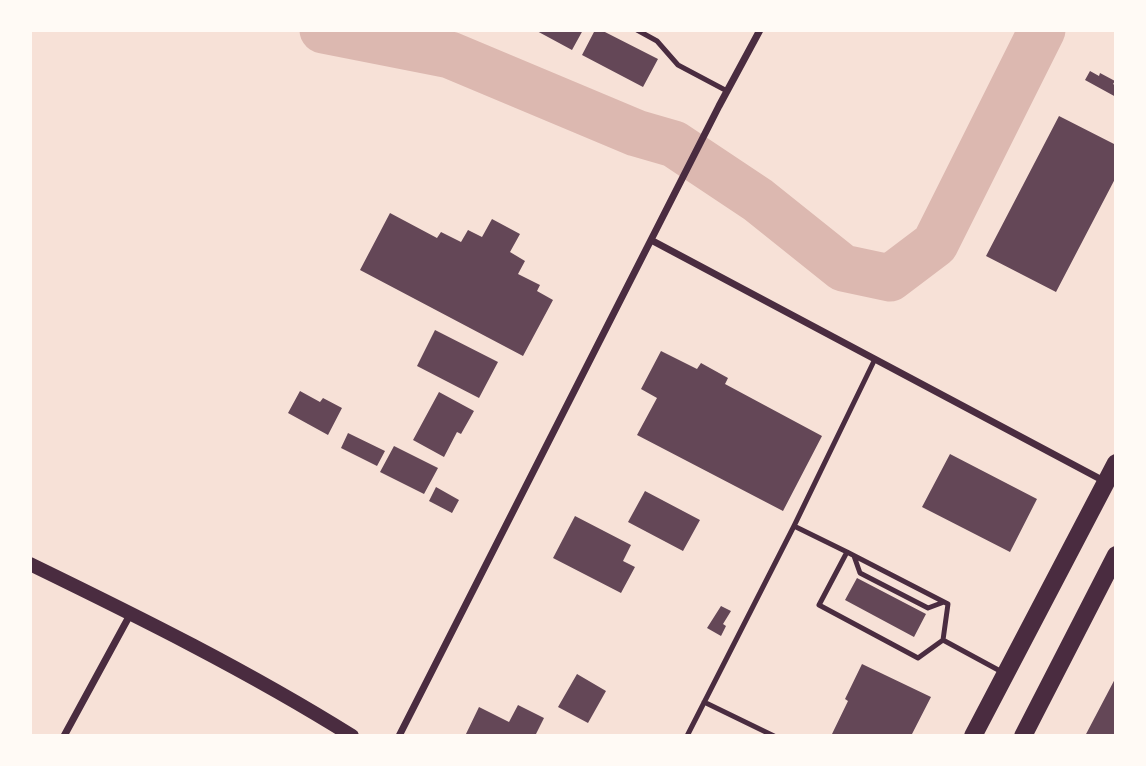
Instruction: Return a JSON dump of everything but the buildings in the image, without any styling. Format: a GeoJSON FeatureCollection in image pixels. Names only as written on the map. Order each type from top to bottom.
{"type":"FeatureCollection","features":[{"type":"Feature","properties":{"kind":"main road"},"geometry":{"type":"LineString","coordinates":[[973,736],[1116,463]]}},
{"type":"Feature","properties":{"kind":"main road"},"geometry":{"type":"LineString","coordinates":[[1023,736],[1116,555]]}},
{"type":"Feature","properties":{"kind":"main road"},"geometry":{"type":"LineString","coordinates":[[30,564],[131,613],[289,697],[352,736]]}},
{"type":"Feature","properties":{"kind":"street"},"geometry":{"type":"LineString","coordinates":[[399,736],[650,240],[760,30]]}},
{"type":"Feature","properties":{"kind":"street"},"geometry":{"type":"LineString","coordinates":[[650,240],[1107,482]]}},
{"type":"Feature","properties":{"kind":"street"},"geometry":{"type":"LineString","coordinates":[[64,736],[131,613]]}},
{"type":"Feature","properties":{"kind":"lane"},"geometry":{"type":"LineString","coordinates":[[637,30],[657,41],[678,65],[727,91]]}},
{"type":"Feature","properties":{"kind":"lane"},"geometry":{"type":"LineString","coordinates":[[687,736],[875,359]]}},
{"type":"Feature","properties":{"kind":"lane"},"geometry":{"type":"LineString","coordinates":[[794,526],[847,552],[948,604],[943,640],[918,658],[819,605],[847,552]]}},
{"type":"Feature","properties":{"kind":"lane"},"geometry":{"type":"LineString","coordinates":[[854,556],[860,573],[928,608],[944,602]]}},
{"type":"Feature","properties":{"kind":"lane"},"geometry":{"type":"LineString","coordinates":[[943,640],[1005,674]]}},
{"type":"Feature","properties":{"kind":"lane"},"geometry":{"type":"LineString","coordinates":[[704,702],[762,734],[774,736]]}},
{"type":"Feature","properties":{"kind":"waterway"},"geometry":{"type":"LineString","coordinates":[[323,30],[450,55],[636,133],[674,144],[758,200],[843,268],[890,278],[935,244],[1042,30]]}}]}
